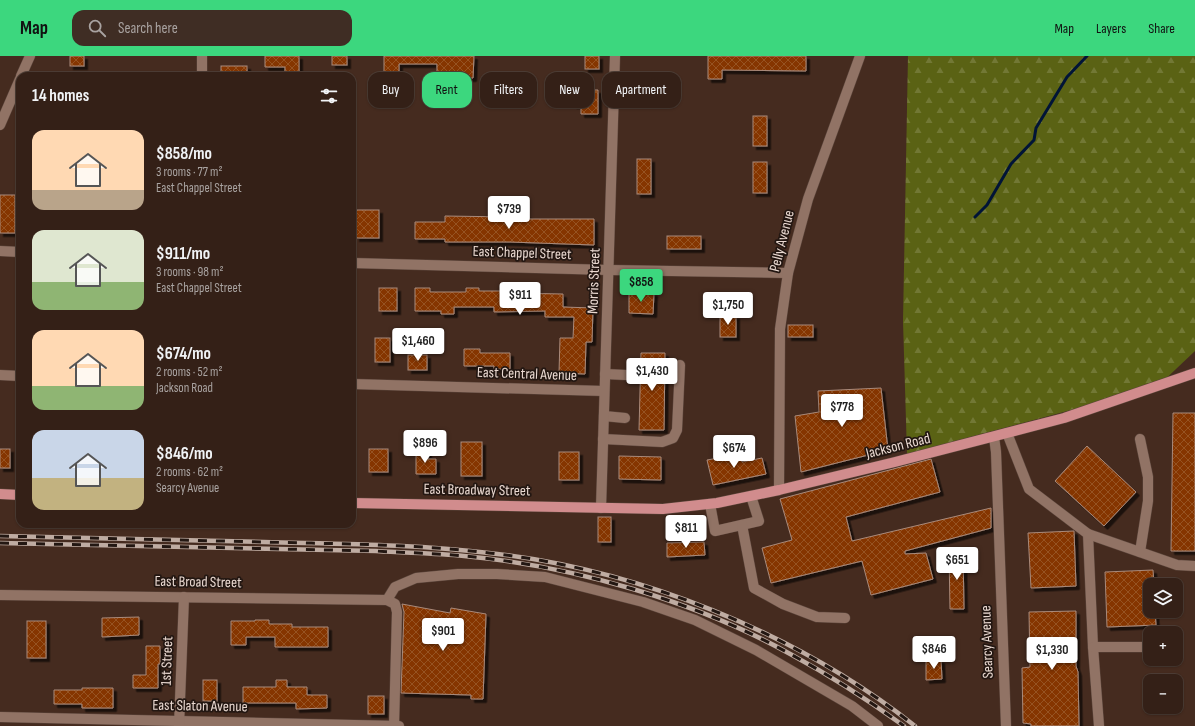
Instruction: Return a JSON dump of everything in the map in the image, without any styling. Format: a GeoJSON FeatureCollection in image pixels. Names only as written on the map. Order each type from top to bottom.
{"type":"FeatureCollection","features":[{"type":"Feature","properties":{"kind":"main road","name":"Jackson Road"},"geometry":{"type":"LineString","coordinates":[[601,508],[663,509],[710,504],[779,490],[994,437],[1064,418],[1195,373]]}},
{"type":"Feature","properties":{"kind":"main road"},"geometry":{"type":"LineString","coordinates":[[0,494],[16,495]]}},
{"type":"Feature","properties":{"kind":"main road","name":"East Broadway Street"},"geometry":{"type":"LineString","coordinates":[[356,503],[601,508]]}},
{"type":"Feature","properties":{"kind":"street"},"geometry":{"type":"LineString","coordinates":[[23,72],[30,56]]}},
{"type":"Feature","properties":{"kind":"street"},"geometry":{"type":"LineString","coordinates":[[202,56],[202,72]]}},
{"type":"Feature","properties":{"kind":"street","name":"Morris Street"},"geometry":{"type":"LineString","coordinates":[[601,508],[615,56]]}},
{"type":"Feature","properties":{"kind":"street","name":"Pelly Avenue"},"geometry":{"type":"LineString","coordinates":[[779,490],[780,329],[788,273],[808,199],[860,56]]}},
{"type":"Feature","properties":{"kind":"street"},"geometry":{"type":"LineString","coordinates":[[0,124],[16,88]]}},
{"type":"Feature","properties":{"kind":"street"},"geometry":{"type":"LineString","coordinates":[[0,251],[16,252]]}},
{"type":"Feature","properties":{"kind":"street","name":"East Chappel Street"},"geometry":{"type":"LineString","coordinates":[[356,263],[788,273]]}},
{"type":"Feature","properties":{"kind":"street"},"geometry":{"type":"LineString","coordinates":[[603,439],[662,442],[673,438],[677,430],[680,366]]}},
{"type":"Feature","properties":{"kind":"street"},"geometry":{"type":"LineString","coordinates":[[605,374],[626,375]]}},
{"type":"Feature","properties":{"kind":"street"},"geometry":{"type":"LineString","coordinates":[[0,375],[16,376]]}},
{"type":"Feature","properties":{"kind":"street","name":"East Central Avenue"},"geometry":{"type":"LineString","coordinates":[[356,384],[604,391]]}},
{"type":"Feature","properties":{"kind":"street"},"geometry":{"type":"LineString","coordinates":[[604,416],[625,418]]}},
{"type":"Feature","properties":{"kind":"street"},"geometry":{"type":"LineString","coordinates":[[1007,433],[1029,489],[1088,534],[1178,565],[1195,566]]}},
{"type":"Feature","properties":{"kind":"street","name":"Searcy Avenue"},"geometry":{"type":"LineString","coordinates":[[994,437],[996,452],[1006,726]]}},
{"type":"Feature","properties":{"kind":"street"},"geometry":{"type":"LineString","coordinates":[[1140,439],[1148,478],[1148,501],[1140,552]]}},
{"type":"Feature","properties":{"kind":"street"},"geometry":{"type":"LineString","coordinates":[[710,504],[715,531],[759,521],[751,496]]}},
{"type":"Feature","properties":{"kind":"street"},"geometry":{"type":"LineString","coordinates":[[742,525],[754,588],[784,604],[817,617],[845,618]]}},
{"type":"Feature","properties":{"kind":"street"},"geometry":{"type":"LineString","coordinates":[[1088,534],[1093,647],[1099,726]]}},
{"type":"Feature","properties":{"kind":"street"},"geometry":{"type":"LineString","coordinates":[[394,726],[397,612],[391,602],[395,587],[416,578],[458,574],[497,574],[545,577],[643,602],[695,620],[756,650],[852,706],[878,726]]}},
{"type":"Feature","properties":{"kind":"street","name":"East Broad Street"},"geometry":{"type":"LineString","coordinates":[[0,595],[184,597],[391,602]]}},
{"type":"Feature","properties":{"kind":"street","name":"1st Street"},"geometry":{"type":"LineString","coordinates":[[179,723],[184,597]]}},
{"type":"Feature","properties":{"kind":"street"},"geometry":{"type":"LineString","coordinates":[[1093,647],[1143,647]]}},
{"type":"Feature","properties":{"kind":"street","name":"East Slaton Avenue"},"geometry":{"type":"LineString","coordinates":[[0,717],[179,723],[399,726]]}},
{"type":"Feature","properties":{"kind":"green space"},"geometry":{"type":"Polygon","coordinates":[[[908,56],[1195,56],[1195,351],[1157,387],[907,454],[903,321],[908,56]]]}},
{"type":"Feature","properties":{"kind":"building"},"geometry":{"type":"Polygon","coordinates":[[[70,56],[84,56],[84,66],[70,66],[70,56]]]}},
{"type":"Feature","properties":{"kind":"building"},"geometry":{"type":"Polygon","coordinates":[[[265,56],[299,56],[299,72],[285,72],[285,67],[265,67],[265,56]]]}},
{"type":"Feature","properties":{"kind":"building"},"geometry":{"type":"Polygon","coordinates":[[[332,56],[347,56],[347,65],[332,65],[332,56]]]}},
{"type":"Feature","properties":{"kind":"building"},"geometry":{"type":"Polygon","coordinates":[[[384,56],[474,56],[473,78],[472,72],[437,72],[437,64],[399,64],[399,72],[384,72],[384,56]]]}},
{"type":"Feature","properties":{"kind":"building"},"geometry":{"type":"Polygon","coordinates":[[[585,56],[599,56],[599,69],[585,69],[585,56]]]}},
{"type":"Feature","properties":{"kind":"building"},"geometry":{"type":"Polygon","coordinates":[[[708,56],[806,56],[806,71],[722,70],[722,79],[708,79],[708,56]]]}},
{"type":"Feature","properties":{"kind":"building"},"geometry":{"type":"Polygon","coordinates":[[[221,66],[247,66],[247,72],[221,72],[221,66]]]}},
{"type":"Feature","properties":{"kind":"building"},"geometry":{"type":"Polygon","coordinates":[[[594,90],[598,90],[598,114],[581,114],[581,108],[594,108],[594,90]]]}},
{"type":"Feature","properties":{"kind":"building"},"geometry":{"type":"Polygon","coordinates":[[[753,116],[767,116],[767,146],[753,146],[753,116]]]}},
{"type":"Feature","properties":{"kind":"building"},"geometry":{"type":"Polygon","coordinates":[[[637,159],[651,159],[651,194],[637,194],[637,159]]]}},
{"type":"Feature","properties":{"kind":"building"},"geometry":{"type":"Polygon","coordinates":[[[753,162],[767,162],[767,193],[753,193],[753,162]]]}},
{"type":"Feature","properties":{"kind":"building"},"geometry":{"type":"Polygon","coordinates":[[[0,195],[15,195],[15,233],[0,233],[0,195]]]}},
{"type":"Feature","properties":{"kind":"building"},"geometry":{"type":"Polygon","coordinates":[[[356,210],[379,210],[379,238],[356,238],[356,210]]]}},
{"type":"Feature","properties":{"kind":"building"},"geometry":{"type":"Polygon","coordinates":[[[510,215],[528,215],[528,219],[594,219],[594,245],[510,242],[445,242],[445,239],[415,239],[415,222],[445,222],[445,216],[510,217],[510,215]]]}},
{"type":"Feature","properties":{"kind":"building"},"geometry":{"type":"Polygon","coordinates":[[[667,236],[701,236],[701,249],[667,249],[667,236]]]}},
{"type":"Feature","properties":{"kind":"building"},"geometry":{"type":"Polygon","coordinates":[[[379,288],[397,288],[397,311],[379,311],[379,288]]]}},
{"type":"Feature","properties":{"kind":"building"},"geometry":{"type":"Polygon","coordinates":[[[415,288],[430,288],[430,292],[466,292],[466,288],[479,288],[479,291],[507,291],[507,293],[563,294],[563,307],[593,308],[592,342],[586,342],[585,374],[559,373],[560,338],[573,338],[574,317],[545,317],[545,311],[494,312],[494,307],[454,307],[454,314],[441,314],[441,311],[415,311],[415,288]]]}},
{"type":"Feature","properties":{"kind":"building"},"geometry":{"type":"Polygon","coordinates":[[[629,292],[654,293],[653,314],[629,313],[629,292]]]}},
{"type":"Feature","properties":{"kind":"building"},"geometry":{"type":"Polygon","coordinates":[[[720,316],[736,316],[736,337],[720,337],[720,316]]]}},
{"type":"Feature","properties":{"kind":"building"},"geometry":{"type":"Polygon","coordinates":[[[788,325],[813,325],[813,337],[788,337],[788,325]]]}},
{"type":"Feature","properties":{"kind":"building"},"geometry":{"type":"Polygon","coordinates":[[[375,338],[390,338],[390,362],[375,362],[375,338]]]}},
{"type":"Feature","properties":{"kind":"building"},"geometry":{"type":"Polygon","coordinates":[[[464,349],[480,349],[480,353],[510,353],[510,369],[494,369],[494,366],[464,366],[464,349]]]}},
{"type":"Feature","properties":{"kind":"building"},"geometry":{"type":"Polygon","coordinates":[[[641,353],[665,353],[664,430],[639,430],[641,353]]]}},
{"type":"Feature","properties":{"kind":"building"},"geometry":{"type":"Polygon","coordinates":[[[408,355],[427,355],[427,370],[408,370],[408,355]]]}},
{"type":"Feature","properties":{"kind":"building"},"geometry":{"type":"Polygon","coordinates":[[[881,388],[888,450],[801,472],[795,416],[819,412],[818,391],[881,388]]]}},
{"type":"Feature","properties":{"kind":"building"},"geometry":{"type":"Polygon","coordinates":[[[1173,413],[1195,413],[1195,551],[1171,551],[1173,413]]]}},
{"type":"Feature","properties":{"kind":"building"},"geometry":{"type":"Polygon","coordinates":[[[461,442],[482,442],[482,476],[461,476],[461,442]]]}},
{"type":"Feature","properties":{"kind":"building"},"geometry":{"type":"Polygon","coordinates":[[[1087,446],[1136,492],[1104,526],[1055,481],[1087,446]]]}},
{"type":"Feature","properties":{"kind":"building"},"geometry":{"type":"Polygon","coordinates":[[[0,449],[10,449],[10,468],[0,468],[0,449]]]}},
{"type":"Feature","properties":{"kind":"building"},"geometry":{"type":"Polygon","coordinates":[[[369,449],[388,449],[388,472],[369,472],[369,449]]]}},
{"type":"Feature","properties":{"kind":"building"},"geometry":{"type":"Polygon","coordinates":[[[416,451],[428,451],[428,459],[436,459],[436,474],[416,474],[416,451]]]}},
{"type":"Feature","properties":{"kind":"building"},"geometry":{"type":"Polygon","coordinates":[[[559,452],[579,452],[579,480],[559,480],[559,452]]]}},
{"type":"Feature","properties":{"kind":"building"},"geometry":{"type":"Polygon","coordinates":[[[741,454],[742,462],[762,458],[766,474],[713,485],[707,460],[741,454]]]}},
{"type":"Feature","properties":{"kind":"building"},"geometry":{"type":"Polygon","coordinates":[[[619,456],[661,457],[661,480],[619,479],[619,456]]]}},
{"type":"Feature","properties":{"kind":"building"},"geometry":{"type":"Polygon","coordinates":[[[931,459],[940,492],[846,517],[852,541],[991,508],[991,528],[905,551],[905,554],[926,553],[933,579],[871,595],[862,561],[771,583],[762,548],[792,540],[780,499],[931,459]]]}},
{"type":"Feature","properties":{"kind":"building"},"geometry":{"type":"Polygon","coordinates":[[[598,517],[611,517],[611,542],[598,542],[598,517]]]}},
{"type":"Feature","properties":{"kind":"building"},"geometry":{"type":"Polygon","coordinates":[[[1074,531],[1076,586],[1031,588],[1028,533],[1074,531]]]}},
{"type":"Feature","properties":{"kind":"building"},"geometry":{"type":"Polygon","coordinates":[[[704,542],[705,555],[667,557],[667,543],[704,542]]]}},
{"type":"Feature","properties":{"kind":"building"},"geometry":{"type":"Polygon","coordinates":[[[963,552],[964,609],[950,609],[949,553],[963,552]]]}},
{"type":"Feature","properties":{"kind":"building"},"geometry":{"type":"Polygon","coordinates":[[[1153,570],[1154,578],[1143,578],[1143,618],[1156,618],[1156,625],[1107,627],[1105,572],[1153,570]]]}},
{"type":"Feature","properties":{"kind":"building"},"geometry":{"type":"Polygon","coordinates":[[[402,604],[450,613],[451,608],[486,614],[483,699],[471,699],[471,695],[401,693],[404,612],[402,604]]]}},
{"type":"Feature","properties":{"kind":"building"},"geometry":{"type":"Polygon","coordinates":[[[1076,611],[1076,666],[1078,672],[1079,726],[1031,726],[1031,724],[1023,723],[1022,668],[1030,667],[1029,612],[1076,611]]]}},
{"type":"Feature","properties":{"kind":"building"},"geometry":{"type":"Polygon","coordinates":[[[139,617],[139,635],[102,637],[102,618],[139,617]]]}},
{"type":"Feature","properties":{"kind":"building"},"geometry":{"type":"Polygon","coordinates":[[[269,620],[269,624],[292,624],[292,627],[328,627],[328,647],[275,647],[275,637],[246,637],[246,645],[231,645],[231,621],[269,620]]]}},
{"type":"Feature","properties":{"kind":"building"},"geometry":{"type":"Polygon","coordinates":[[[27,621],[46,621],[46,658],[27,658],[27,621]]]}},
{"type":"Feature","properties":{"kind":"building"},"geometry":{"type":"Polygon","coordinates":[[[146,646],[160,646],[158,688],[133,688],[133,675],[146,675],[146,646]]]}},
{"type":"Feature","properties":{"kind":"building"},"geometry":{"type":"Polygon","coordinates":[[[926,660],[941,660],[942,679],[926,680],[926,660]]]}},
{"type":"Feature","properties":{"kind":"building"},"geometry":{"type":"Polygon","coordinates":[[[203,680],[217,680],[217,701],[203,701],[203,680]]]}},
{"type":"Feature","properties":{"kind":"building"},"geometry":{"type":"Polygon","coordinates":[[[276,680],[287,680],[287,687],[307,687],[307,695],[327,695],[327,708],[296,709],[296,703],[243,703],[243,687],[276,687],[276,680]]]}},
{"type":"Feature","properties":{"kind":"building"},"geometry":{"type":"Polygon","coordinates":[[[82,688],[113,688],[113,708],[82,708],[82,704],[54,704],[54,690],[82,690],[82,688]]]}},
{"type":"Feature","properties":{"kind":"building"},"geometry":{"type":"Polygon","coordinates":[[[368,696],[384,696],[384,714],[368,714],[368,696]]]}},
{"type":"Feature","properties":{"kind":"waterway"},"geometry":{"type":"LineString","coordinates":[[975,217],[987,205],[1011,164],[1034,140],[1036,128],[1067,77],[1087,56]]}},
{"type":"Feature","properties":{"kind":"railway"},"geometry":{"type":"LineString","coordinates":[[0,536],[405,546],[461,550],[545,561],[602,574],[658,590],[714,611],[768,635],[820,662],[869,693],[915,726]]}},
{"type":"Feature","properties":{"kind":"railway"},"geometry":{"type":"LineString","coordinates":[[0,543],[376,551],[442,554],[505,561],[548,568],[590,577],[633,589],[716,618],[755,636],[821,671],[904,726]]}}]}
